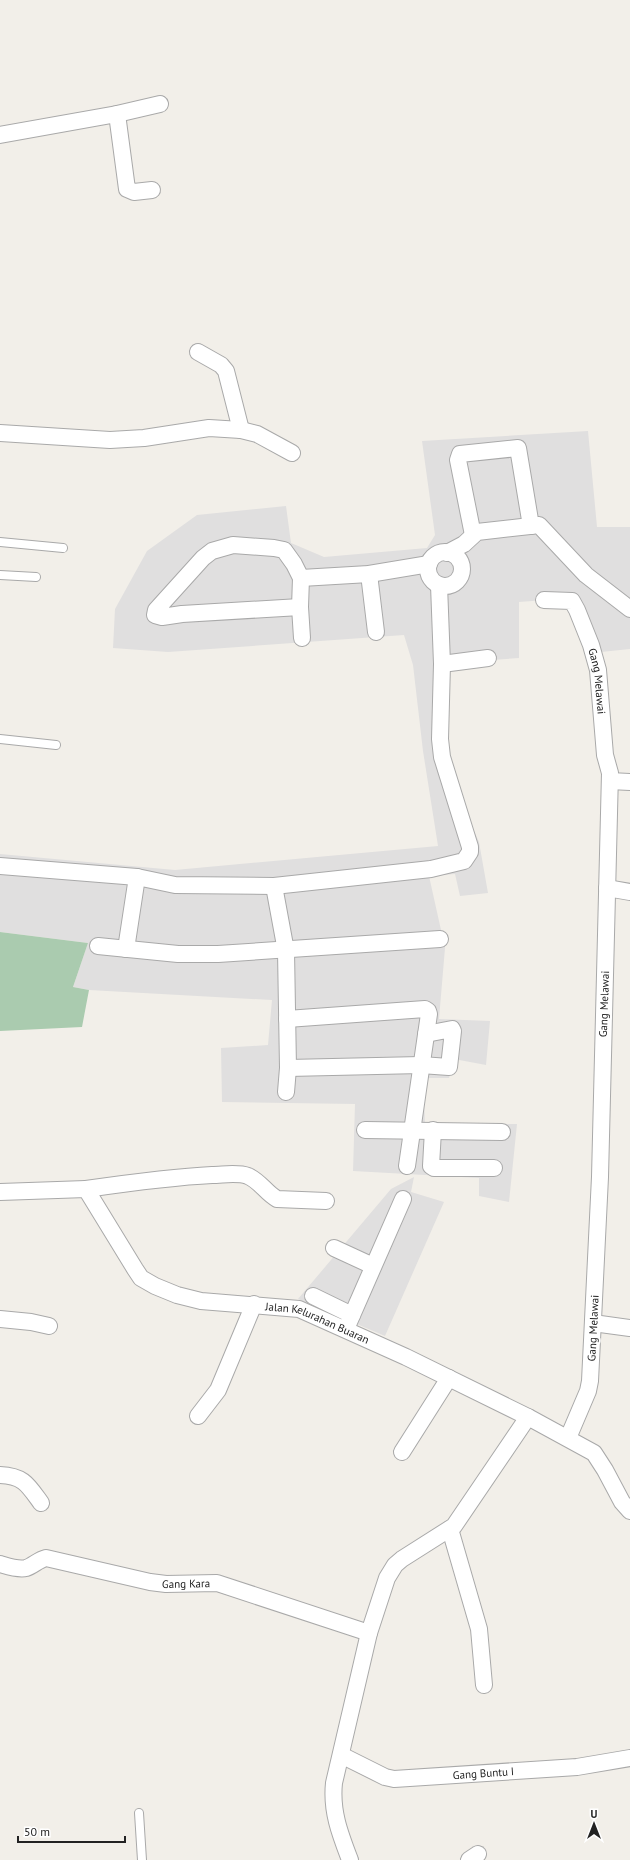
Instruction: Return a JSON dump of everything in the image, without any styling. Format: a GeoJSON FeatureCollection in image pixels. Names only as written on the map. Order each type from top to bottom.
{"type":"FeatureCollection","features":[{"type":"Feature","properties":{"kind":"street"},"geometry":{"type":"LineString","coordinates":[[0,135],[117,114],[160,104]]}},
{"type":"Feature","properties":{"kind":"street"},"geometry":{"type":"LineString","coordinates":[[117,114],[127,189],[134,192],[152,190]]}},
{"type":"Feature","properties":{"kind":"street"},"geometry":{"type":"LineString","coordinates":[[198,352],[221,365],[226,372],[241,430]]}},
{"type":"Feature","properties":{"kind":"street"},"geometry":{"type":"LineString","coordinates":[[0,433],[110,440],[144,438],[201,428],[241,430],[257,434],[292,453]]}},
{"type":"Feature","properties":{"kind":"street"},"geometry":{"type":"LineString","coordinates":[[474,535],[458,460],[460,454],[518,448],[531,526]]}},
{"type":"Feature","properties":{"kind":"street"},"geometry":{"type":"LineString","coordinates":[[447,553],[453,554],[460,563],[461,574],[454,584],[448,586],[438,585],[429,576],[429,564],[436,555],[447,553],[464,544],[477,532],[539,525],[586,576],[630,608]]}},
{"type":"Feature","properties":{"kind":"street"},"geometry":{"type":"LineString","coordinates":[[300,607],[182,614],[162,617],[155,615],[155,613],[180,582],[212,551],[232,545],[274,548],[284,550],[294,564],[300,578],[302,638]]}},
{"type":"Feature","properties":{"kind":"street"},"geometry":{"type":"LineString","coordinates":[[300,578],[369,574],[429,564]]}},
{"type":"Feature","properties":{"kind":"street"},"geometry":{"type":"LineString","coordinates":[[369,574],[376,632]]}},
{"type":"Feature","properties":{"kind":"street"},"geometry":{"type":"LineString","coordinates":[[180,582],[182,614]]}},
{"type":"Feature","properties":{"kind":"street"},"geometry":{"type":"LineString","coordinates":[[0,866],[137,877],[175,885],[274,886],[431,869],[464,861],[468,856],[470,847],[442,757],[440,739],[442,664],[438,585]]}},
{"type":"Feature","properties":{"kind":"street","name":"Gang Melawai"},"geometry":{"type":"LineString","coordinates":[[544,600],[572,601],[591,645],[598,670],[602,729],[610,781],[600,1177],[593,1324],[588,1392],[568,1438]]}},
{"type":"Feature","properties":{"kind":"street"},"geometry":{"type":"LineString","coordinates":[[442,664],[488,658]]}},
{"type":"Feature","properties":{"kind":"street"},"geometry":{"type":"LineString","coordinates":[[610,781],[630,782]]}},
{"type":"Feature","properties":{"kind":"street"},"geometry":{"type":"LineString","coordinates":[[126,948],[137,877]]}},
{"type":"Feature","properties":{"kind":"street"},"geometry":{"type":"LineString","coordinates":[[274,886],[286,951],[288,1019],[288,1068],[286,1092]]}},
{"type":"Feature","properties":{"kind":"street"},"geometry":{"type":"LineString","coordinates":[[607,888],[630,892]]}},
{"type":"Feature","properties":{"kind":"street"},"geometry":{"type":"LineString","coordinates":[[98,946],[178,954],[218,954],[286,951],[440,939]]}},
{"type":"Feature","properties":{"kind":"street"},"geometry":{"type":"LineString","coordinates":[[288,1019],[425,1009],[428,1011],[430,1014],[421,1065],[407,1166]]}},
{"type":"Feature","properties":{"kind":"street"},"geometry":{"type":"LineString","coordinates":[[288,1068],[421,1065],[450,1066],[454,1031],[452,1029],[426,1034]]}},
{"type":"Feature","properties":{"kind":"street"},"geometry":{"type":"LineString","coordinates":[[366,1130],[502,1132]]}},
{"type":"Feature","properties":{"kind":"street"},"geometry":{"type":"LineString","coordinates":[[433,1130],[431,1166],[434,1168],[494,1168]]}},
{"type":"Feature","properties":{"kind":"street"},"geometry":{"type":"LineString","coordinates":[[0,1192],[86,1189],[192,1176],[233,1174],[246,1176],[256,1180],[271,1196],[277,1199],[326,1201]]}},
{"type":"Feature","properties":{"kind":"street","name":"Jalan Kelurahan Buaran"},"geometry":{"type":"LineString","coordinates":[[86,1189],[134,1270],[141,1278],[155,1286],[177,1295],[201,1301],[254,1304],[299,1309],[349,1322],[449,1378],[528,1417],[594,1453],[622,1502],[630,1511]]}},
{"type":"Feature","properties":{"kind":"street"},"geometry":{"type":"LineString","coordinates":[[313,1296],[349,1322],[403,1199]]}},
{"type":"Feature","properties":{"kind":"street"},"geometry":{"type":"LineString","coordinates":[[334,1248],[373,1266]]}},
{"type":"Feature","properties":{"kind":"street"},"geometry":{"type":"LineString","coordinates":[[198,1416],[218,1390],[254,1304]]}},
{"type":"Feature","properties":{"kind":"street"},"geometry":{"type":"LineString","coordinates":[[0,1319],[31,1322],[49,1326]]}},
{"type":"Feature","properties":{"kind":"street"},"geometry":{"type":"LineString","coordinates":[[593,1324],[630,1328]]}},
{"type":"Feature","properties":{"kind":"street"},"geometry":{"type":"LineString","coordinates":[[402,1452],[449,1378]]}},
{"type":"Feature","properties":{"kind":"street"},"geometry":{"type":"LineString","coordinates":[[350,1860],[336,1824],[333,1801],[334,1783],[347,1720],[369,1634],[387,1578],[402,1559],[454,1526],[528,1417]]}},
{"type":"Feature","properties":{"kind":"street"},"geometry":{"type":"LineString","coordinates":[[0,1476],[13,1476],[22,1479],[42,1503]]}},
{"type":"Feature","properties":{"kind":"street"},"geometry":{"type":"LineString","coordinates":[[450,1529],[479,1629],[484,1685]]}},
{"type":"Feature","properties":{"kind":"street","name":"Gang Kara"},"geometry":{"type":"LineString","coordinates":[[0,1564],[23,1569],[28,1568],[39,1560],[46,1558],[150,1582],[166,1584],[217,1583],[369,1634]]}},
{"type":"Feature","properties":{"kind":"street","name":"Gang Buntu I"},"geometry":{"type":"LineString","coordinates":[[341,1754],[385,1777],[394,1779],[577,1767],[630,1758]]}},
{"type":"Feature","properties":{"kind":"lane"},"geometry":{"type":"LineString","coordinates":[[0,542],[63,548]]}},
{"type":"Feature","properties":{"kind":"lane"},"geometry":{"type":"LineString","coordinates":[[0,575],[36,577]]}},
{"type":"Feature","properties":{"kind":"lane"},"geometry":{"type":"LineString","coordinates":[[0,739],[56,745]]}},
{"type":"Feature","properties":{"kind":"lane"},"geometry":{"type":"LineString","coordinates":[[139,1814],[142,1860]]}},
{"type":"Feature","properties":{"kind":"shaded area"},"geometry":{"type":"Polygon","coordinates":[[[588,431],[597,527],[630,527],[630,649],[601,652],[572,598],[519,602],[519,658],[449,663],[446,742],[458,796],[479,842],[488,893],[460,896],[455,874],[429,876],[445,948],[439,1019],[490,1021],[486,1065],[454,1059],[449,1078],[423,1078],[425,1123],[517,1124],[509,1202],[479,1196],[479,1178],[353,1171],[355,1104],[222,1102],[221,1048],[268,1045],[272,1000],[89,990],[73,987],[88,943],[0,932],[0,854],[175,870],[438,846],[423,751],[413,665],[404,635],[168,652],[113,648],[115,609],[147,551],[197,515],[286,506],[291,543],[324,557],[427,548],[435,535],[422,441],[588,431]]]}},
{"type":"Feature","properties":{"kind":"shaded area"},"geometry":{"type":"Polygon","coordinates":[[[414,1177],[411,1192],[444,1202],[385,1336],[298,1299],[391,1189],[414,1177]]]}},
{"type":"Feature","properties":{"kind":"green space"},"geometry":{"type":"Polygon","coordinates":[[[0,932],[88,943],[73,987],[89,990],[82,1027],[0,1031],[0,932]]]}}]}
